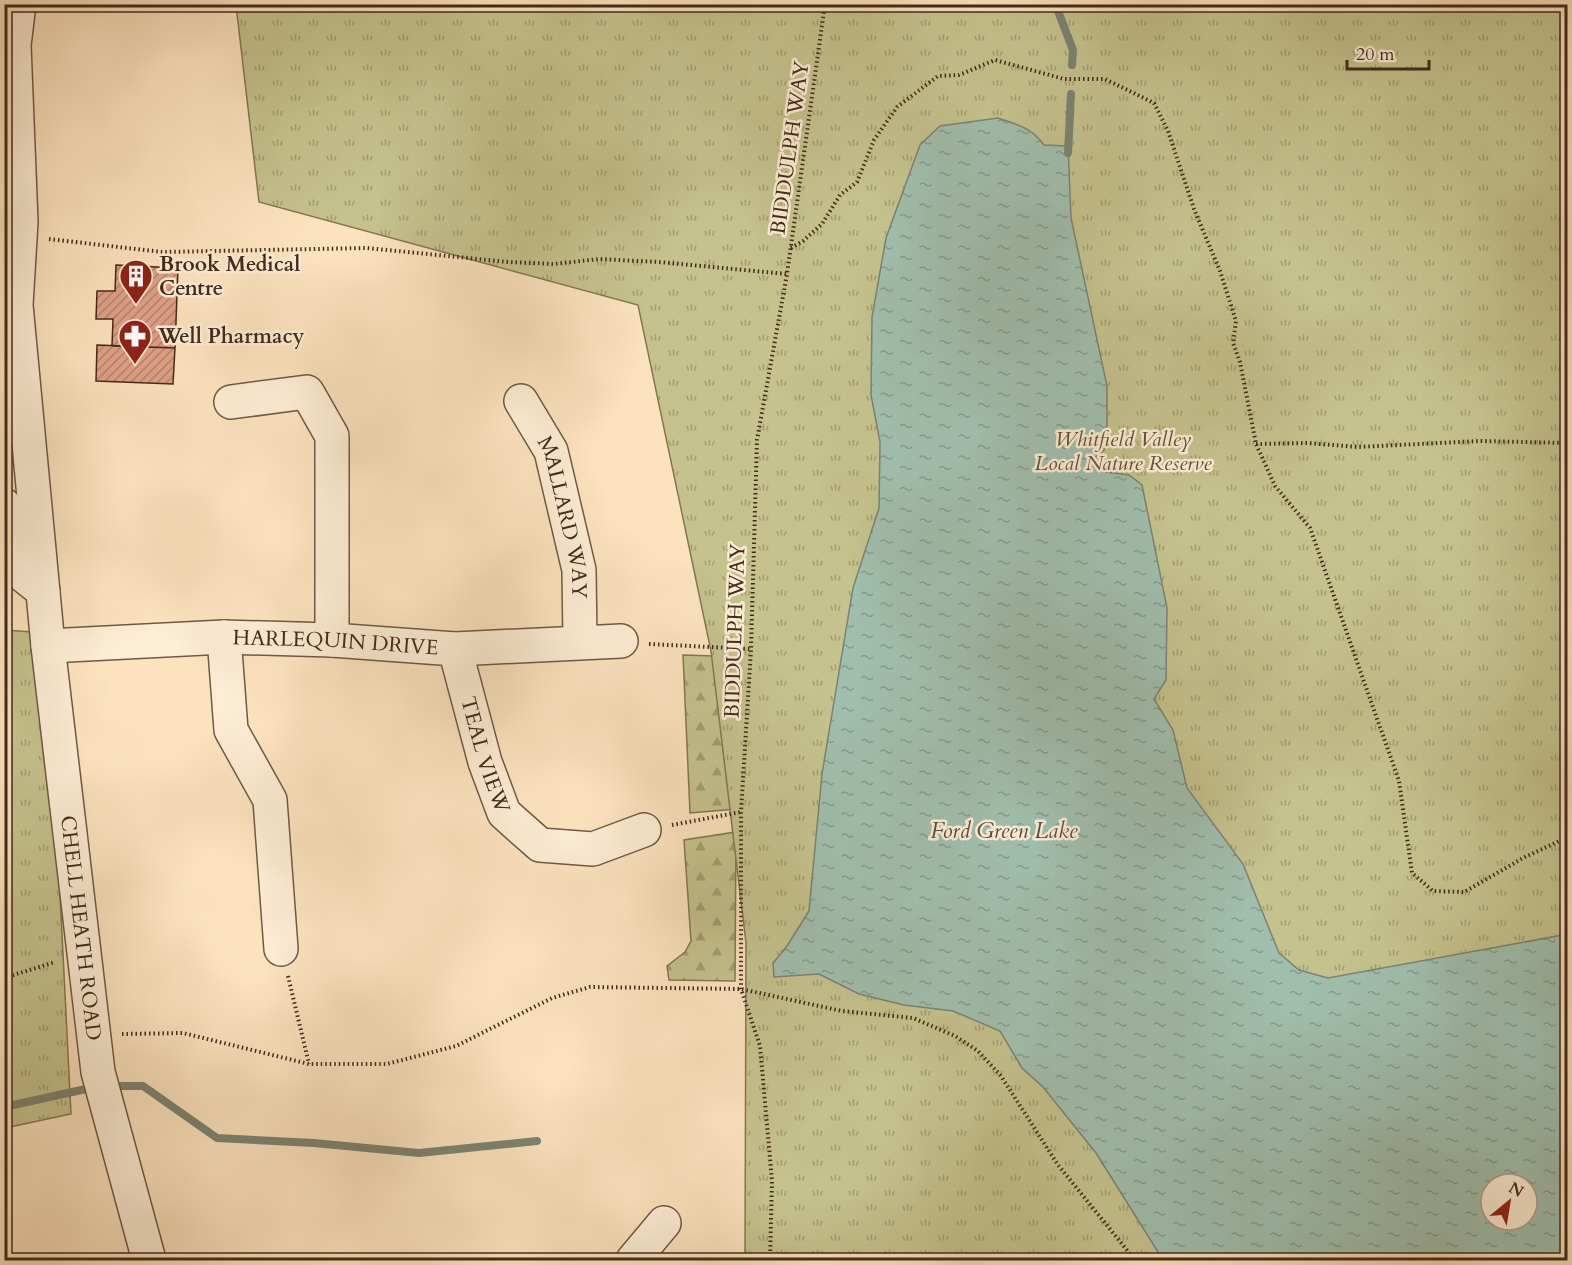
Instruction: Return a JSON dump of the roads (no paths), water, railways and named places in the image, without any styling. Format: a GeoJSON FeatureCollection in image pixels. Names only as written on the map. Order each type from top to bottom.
{"type":"FeatureCollection","features":[{"type":"Feature","properties":{"kind":"street","name":"CHELL HEATH ROAD"},"geometry":{"type":"LineString","coordinates":[[19,4],[14,45],[15,226],[10,310],[94,1034],[101,1084],[139,1258]]}},
{"type":"Feature","properties":{"kind":"street"},"geometry":{"type":"LineString","coordinates":[[231,402],[306,392],[332,436],[332,640]]}},
{"type":"Feature","properties":{"kind":"street","name":"MALLARD WAY"},"geometry":{"type":"LineString","coordinates":[[521,401],[551,451],[579,570],[580,642]]}},
{"type":"Feature","properties":{"kind":"street"},"geometry":{"type":"LineString","coordinates":[[4,505],[10,565],[43,591]]}},
{"type":"Feature","properties":{"kind":"street"},"geometry":{"type":"LineString","coordinates":[[224,638],[231,730],[270,800],[281,949]]}},
{"type":"Feature","properties":{"kind":"street","name":"HARLEQUIN DRIVE"},"geometry":{"type":"LineString","coordinates":[[48,646],[224,638],[332,640],[455,649],[621,641]]}},
{"type":"Feature","properties":{"kind":"street","name":"TEAL VIEW"},"geometry":{"type":"LineString","coordinates":[[455,649],[485,762],[504,813],[540,845],[593,849],[644,830]]}},
{"type":"Feature","properties":{"kind":"street"},"geometry":{"type":"LineString","coordinates":[[633,1260],[664,1223]]}},
{"type":"Feature","properties":{"kind":"water","name":"Ford Green Lake"},"geometry":{"type":"Polygon","coordinates":[[[998,118],[1029,130],[1044,145],[1068,146],[1071,218],[1107,386],[1107,433],[1104,450],[1091,461],[1098,471],[1129,475],[1142,485],[1167,608],[1166,680],[1154,699],[1173,730],[1187,788],[1243,864],[1279,953],[1299,970],[1328,978],[1563,935],[1567,937],[1568,1247],[1557,1260],[1163,1260],[1096,1153],[1043,1087],[1022,1068],[1000,1031],[953,1011],[904,1005],[859,994],[819,974],[774,977],[773,963],[787,946],[809,911],[822,774],[853,588],[879,508],[880,442],[871,395],[872,317],[886,238],[920,145],[940,126],[998,118]]]}},
{"type":"Feature","properties":{"kind":"waterway"},"geometry":{"type":"LineString","coordinates":[[1060,4],[1058,11],[1073,50],[1072,65]]}},
{"type":"Feature","properties":{"kind":"waterway"},"geometry":{"type":"LineString","coordinates":[[1068,153],[1071,94]]}},
{"type":"Feature","properties":{"kind":"waterway"},"geometry":{"type":"LineString","coordinates":[[108,1086],[143,1086],[217,1138],[314,1143],[419,1153],[537,1141]]}},
{"type":"Feature","properties":{"kind":"waterway"},"geometry":{"type":"LineString","coordinates":[[4,1107],[95,1087]]}},
{"type":"Feature","properties":{"kind":"place","name":"Brook Medical Centre"},"geometry":{"type":"Point","coordinates":[136,305]}},
{"type":"Feature","properties":{"kind":"place","name":"Well Pharmacy"},"geometry":{"type":"Point","coordinates":[135,365]}},
{"type":"Feature","properties":{"kind":"park label","name":"Whitfield Valley Local Nature Reserve"},"geometry":{"type":"Point","coordinates":[1123,451]}}]}
